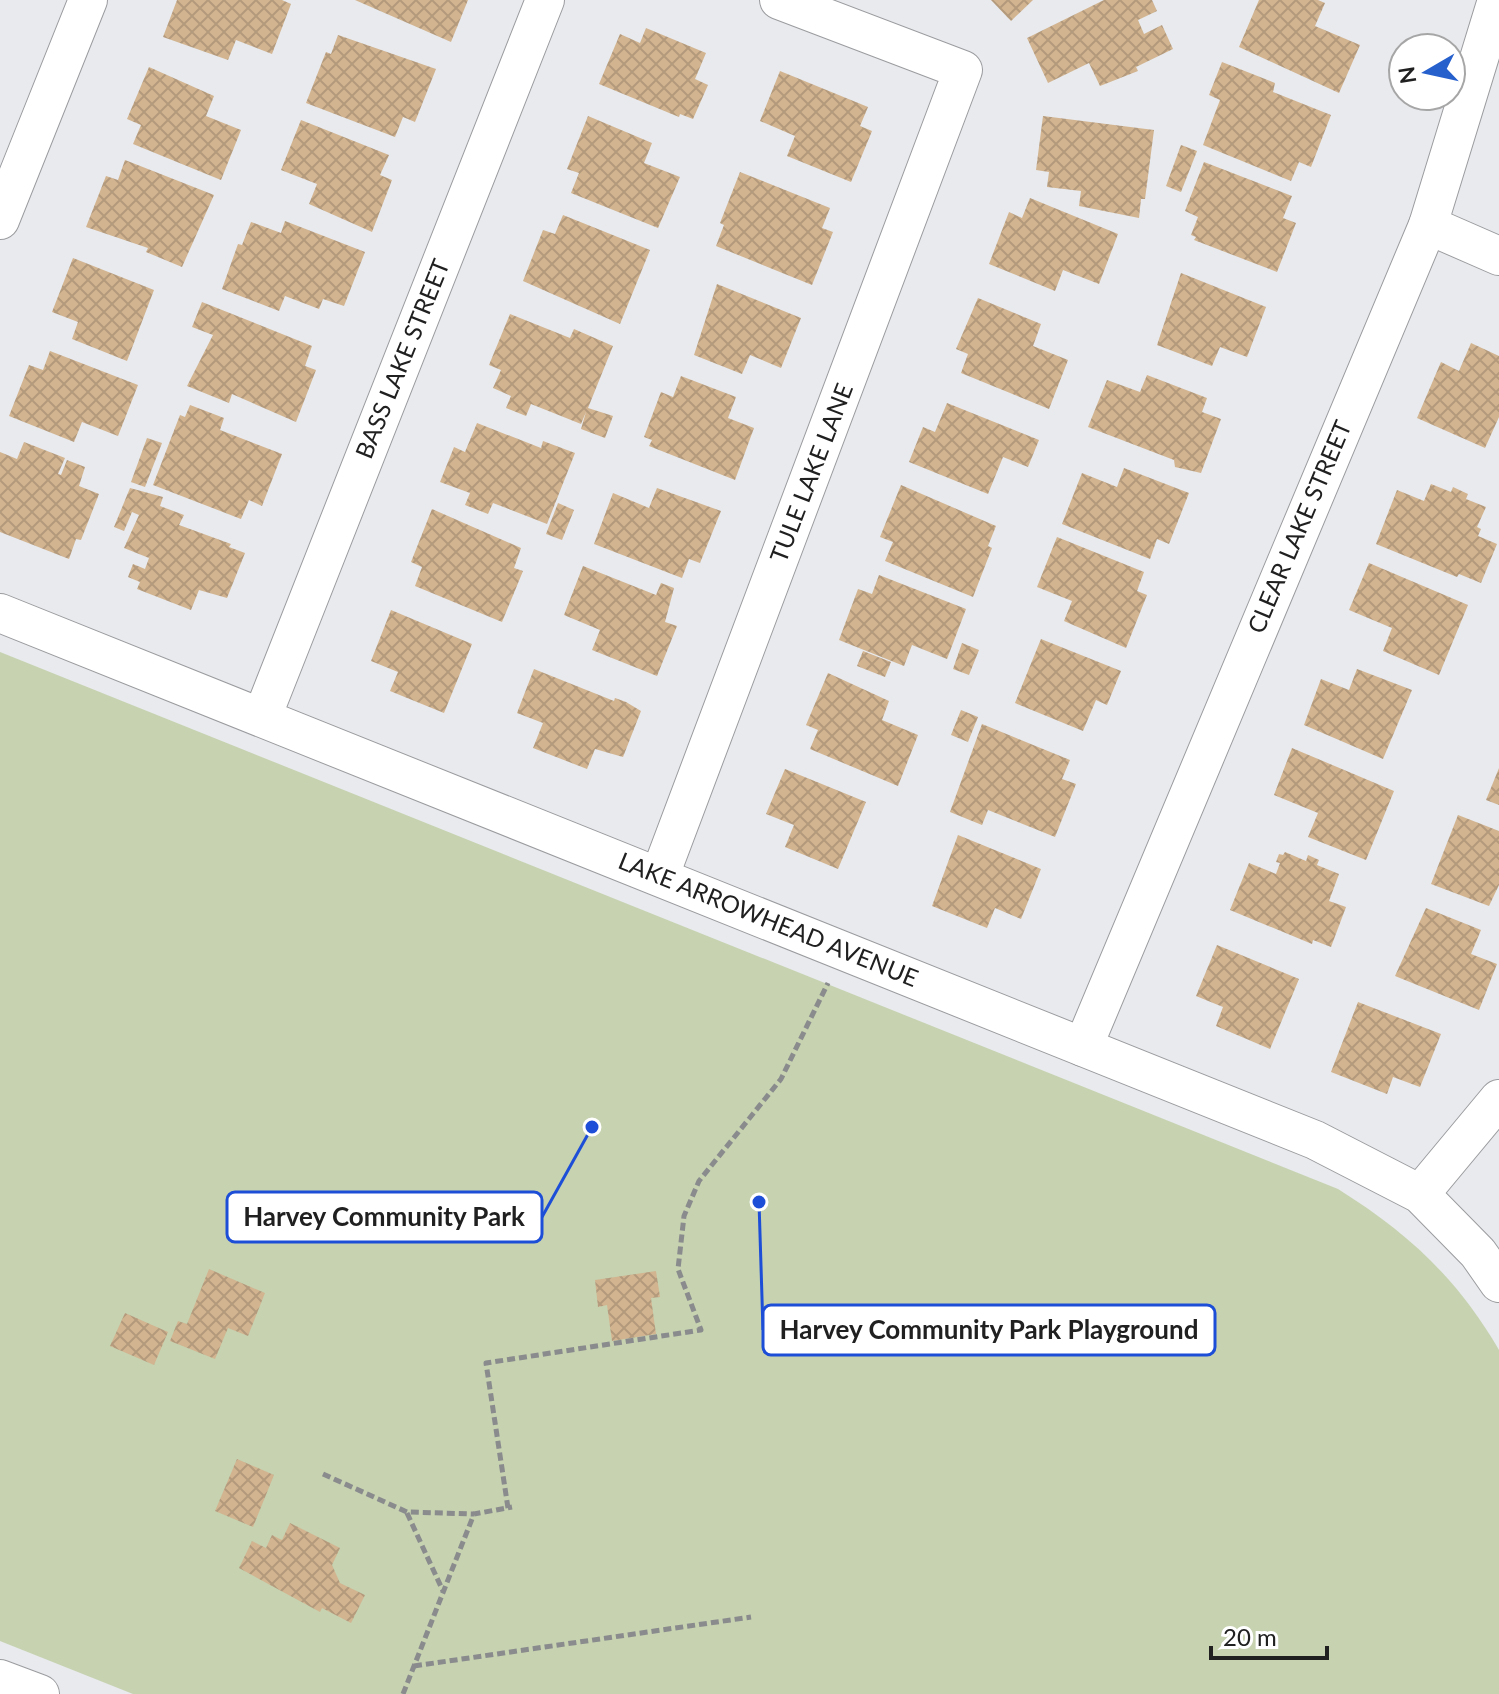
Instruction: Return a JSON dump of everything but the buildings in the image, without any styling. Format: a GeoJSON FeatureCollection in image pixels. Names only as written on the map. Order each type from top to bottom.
{"type":"FeatureCollection","features":[{"type":"Feature","properties":{"kind":"street"},"geometry":{"type":"LineString","coordinates":[[0,220],[88,0]]}},
{"type":"Feature","properties":{"kind":"street","name":"BASS LAKE STREET"},"geometry":{"type":"LineString","coordinates":[[262,717],[545,0]]}},
{"type":"Feature","properties":{"kind":"street","name":"TULE LAKE LANE"},"geometry":{"type":"LineString","coordinates":[[660,875],[963,70],[779,0]]}},
{"type":"Feature","properties":{"kind":"street","name":"CLEAR LAKE STREET"},"geometry":{"type":"LineString","coordinates":[[1083,1047],[1428,225],[1497,0]]}},
{"type":"Feature","properties":{"kind":"street"},"geometry":{"type":"LineString","coordinates":[[1428,225],[1499,256]]}},
{"type":"Feature","properties":{"kind":"street","name":"LAKE ARROWHEAD AVENUE"},"geometry":{"type":"LineString","coordinates":[[0,613],[1315,1140],[1420,1194],[1478,1253],[1499,1283]]}},
{"type":"Feature","properties":{"kind":"street"},"geometry":{"type":"LineString","coordinates":[[1420,1194],[1499,1099]]}},
{"type":"Feature","properties":{"kind":"street"},"geometry":{"type":"LineString","coordinates":[[0,1679],[40,1694]]}},
{"type":"Feature","properties":{"kind":"path"},"geometry":{"type":"LineString","coordinates":[[323,1474],[407,1512],[474,1514],[510,1508],[486,1363],[701,1330],[678,1269],[684,1216],[699,1181],[781,1079],[823,996],[840,948]]}},
{"type":"Feature","properties":{"kind":"path"},"geometry":{"type":"LineString","coordinates":[[407,1512],[443,1593]]}},
{"type":"Feature","properties":{"kind":"path"},"geometry":{"type":"LineString","coordinates":[[403,1694],[474,1514]]}},
{"type":"Feature","properties":{"kind":"path"},"geometry":{"type":"LineString","coordinates":[[414,1666],[751,1617]]}},
{"type":"Feature","properties":{"kind":"green space"},"geometry":{"type":"Polygon","coordinates":[[[0,652],[1338,1189],[1363,1206],[1409,1240],[1448,1279],[1499,1350],[1499,1694],[133,1694],[0,1641],[0,652]]]}},
{"type":"Feature","properties":{"kind":"place","name":"Harvey Community Park"},"geometry":{"type":"Point","coordinates":[592,1127]}},
{"type":"Feature","properties":{"kind":"place","name":"Harvey Community Park Playground"},"geometry":{"type":"Point","coordinates":[759,1202]}}]}
